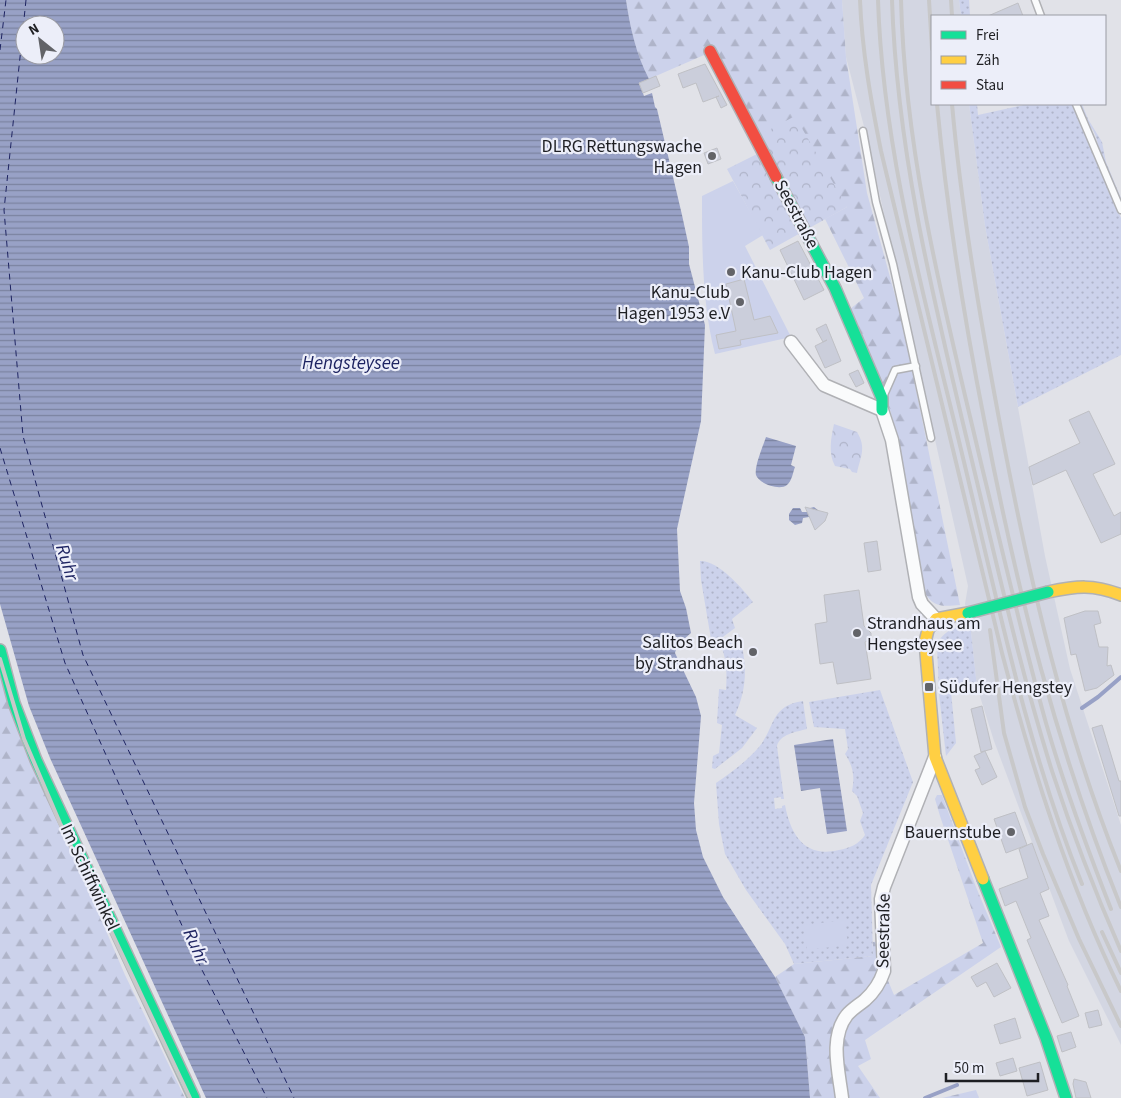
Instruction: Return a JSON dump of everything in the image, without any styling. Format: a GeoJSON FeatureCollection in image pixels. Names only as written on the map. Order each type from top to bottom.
{"type":"FeatureCollection","features":[{"type":"Feature","properties":{"kind":"street","name":"Seestraße"},"geometry":{"type":"LineString","coordinates":[[710,52],[836,288],[882,404],[892,440],[919,597],[922,604],[936,619],[928,630],[925,642],[935,757],[1046,1038],[1066,1098]]}},
{"type":"Feature","properties":{"kind":"street"},"geometry":{"type":"LineString","coordinates":[[791,342],[824,385],[882,404]]}},
{"type":"Feature","properties":{"kind":"street"},"geometry":{"type":"LineString","coordinates":[[936,619],[1082,585],[1102,588],[1121,595]]}},
{"type":"Feature","properties":{"kind":"street","name":"Im Schiffwinkel"},"geometry":{"type":"LineString","coordinates":[[0,650],[14,702],[36,760],[194,1098]]}},
{"type":"Feature","properties":{"kind":"street","name":"Seestraße"},"geometry":{"type":"LineString","coordinates":[[842,1098],[836,1050],[840,1028],[847,1016],[866,1000],[881,981],[884,972],[881,899],[935,757]]}},
{"type":"Feature","properties":{"kind":"lane"},"geometry":{"type":"LineString","coordinates":[[1035,0],[1042,15]]}},
{"type":"Feature","properties":{"kind":"lane"},"geometry":{"type":"LineString","coordinates":[[1076,105],[1121,210]]}},
{"type":"Feature","properties":{"kind":"lane"},"geometry":{"type":"LineString","coordinates":[[863,131],[876,202],[893,264],[931,438]]}},
{"type":"Feature","properties":{"kind":"lane"},"geometry":{"type":"LineString","coordinates":[[882,404],[895,370],[916,366]]}},
{"type":"Feature","properties":{"kind":"shaded area"},"geometry":{"type":"Polygon","coordinates":[[[842,0],[959,0],[961,15],[931,15],[931,105],[969,105],[985,226],[1045,556],[1070,669],[1121,825],[1121,1045],[1069,941],[994,741],[977,687],[970,622],[965,604],[968,586],[867,138],[846,57],[842,0]]]}},
{"type":"Feature","properties":{"kind":"green space"},"geometry":{"type":"Polygon","coordinates":[[[626,0],[842,0],[846,57],[867,193],[902,321],[960,605],[942,606],[937,604],[929,599],[922,588],[898,439],[890,410],[850,309],[864,298],[825,219],[847,207],[756,137],[711,52],[649,79],[634,41],[626,0]]]}},
{"type":"Feature","properties":{"kind":"green space"},"geometry":{"type":"Polygon","coordinates":[[[959,0],[969,0],[970,15],[961,15],[959,0]]]}},
{"type":"Feature","properties":{"kind":"green space"},"geometry":{"type":"Polygon","coordinates":[[[969,105],[977,105],[978,115],[1023,105],[1072,105],[1121,218],[1121,355],[1018,407],[985,226],[969,105]]]}},
{"type":"Feature","properties":{"kind":"green space"},"geometry":{"type":"Polygon","coordinates":[[[1079,105],[1082,105],[1088,119],[1102,142],[1106,162],[1121,198],[1121,204],[1102,160],[1096,137],[1079,105]]]}},
{"type":"Feature","properties":{"kind":"green space"},"geometry":{"type":"Polygon","coordinates":[[[795,116],[847,207],[770,250],[727,169],[763,151],[756,137],[795,116]]]}},
{"type":"Feature","properties":{"kind":"green space","name":"Kanu-Club Hagen"},"geometry":{"type":"Polygon","coordinates":[[[733,181],[763,235],[745,246],[791,337],[715,354],[705,295],[702,196],[733,181]]]}},
{"type":"Feature","properties":{"kind":"green space"},"geometry":{"type":"Polygon","coordinates":[[[834,424],[857,432],[860,438],[862,453],[857,473],[852,472],[850,469],[835,466],[831,451],[834,424]]]}},
{"type":"Feature","properties":{"kind":"green space"},"geometry":{"type":"Polygon","coordinates":[[[700,561],[707,562],[722,570],[737,583],[753,602],[732,619],[735,628],[712,645],[701,580],[700,561]]]}},
{"type":"Feature","properties":{"kind":"green space"},"geometry":{"type":"Polygon","coordinates":[[[970,622],[977,687],[951,692],[956,743],[946,756],[939,694],[937,645],[946,633],[970,622]]]}},
{"type":"Feature","properties":{"kind":"green space"},"geometry":{"type":"Polygon","coordinates":[[[739,634],[744,655],[745,675],[742,695],[735,715],[757,728],[742,748],[715,769],[712,768],[713,756],[719,753],[722,725],[717,723],[719,689],[726,690],[725,662],[721,646],[739,634]]]}},
{"type":"Feature","properties":{"kind":"green space"},"geometry":{"type":"Polygon","coordinates":[[[0,673],[7,700],[125,975],[185,1098],[0,1098],[0,673]]]}},
{"type":"Feature","properties":{"kind":"green space"},"geometry":{"type":"Polygon","coordinates":[[[880,690],[913,782],[871,885],[873,956],[794,964],[785,944],[746,890],[725,854],[719,824],[716,783],[739,766],[759,747],[779,712],[785,707],[803,701],[807,729],[785,736],[777,746],[784,799],[781,799],[781,797],[774,798],[775,809],[782,808],[785,805],[791,826],[796,835],[801,842],[817,851],[827,852],[854,845],[865,835],[860,821],[863,813],[857,796],[852,791],[853,771],[845,754],[848,749],[845,729],[814,727],[809,702],[880,690]]]}},
{"type":"Feature","properties":{"kind":"green space"},"geometry":{"type":"Polygon","coordinates":[[[937,795],[942,795],[976,887],[1001,947],[865,1040],[871,1059],[858,1066],[880,1098],[810,1098],[805,1037],[775,977],[794,964],[873,956],[873,942],[883,941],[884,971],[894,995],[983,943],[940,816],[935,799],[937,795]]]}},
{"type":"Feature","properties":{"kind":"green space"},"geometry":{"type":"Polygon","coordinates":[[[845,920],[848,945],[807,950],[804,925],[845,920]]]}},
{"type":"Feature","properties":{"kind":"green space"},"geometry":{"type":"Polygon","coordinates":[[[976,1090],[979,1098],[942,1098],[976,1090]]]}},
{"type":"Feature","properties":{"kind":"water","name":"Hengsteysee"},"geometry":{"type":"Polygon","coordinates":[[[0,0],[626,0],[634,40],[640,60],[649,79],[639,83],[644,96],[652,93],[657,109],[689,247],[689,264],[705,325],[701,421],[677,529],[680,591],[691,633],[677,645],[675,653],[696,697],[701,716],[694,803],[696,830],[703,857],[723,897],[775,977],[805,1037],[810,1098],[206,1098],[50,758],[29,706],[0,604],[0,0]]]}},
{"type":"Feature","properties":{"kind":"water"},"geometry":{"type":"Polygon","coordinates":[[[766,437],[796,446],[791,465],[795,467],[790,481],[784,487],[765,484],[756,475],[757,462],[766,437]]]}},
{"type":"Feature","properties":{"kind":"water"},"geometry":{"type":"Polygon","coordinates":[[[814,507],[819,511],[812,520],[809,517],[803,518],[802,523],[795,525],[789,520],[789,514],[793,508],[800,508],[802,512],[808,512],[810,508],[814,507]]]}},
{"type":"Feature","properties":{"kind":"water"},"geometry":{"type":"Polygon","coordinates":[[[833,739],[847,831],[827,834],[820,788],[801,791],[794,745],[833,739]]]}},
{"type":"Feature","properties":{"kind":"building"},"geometry":{"type":"Polygon","coordinates":[[[1018,3],[1023,15],[990,15],[1018,3]]]}},
{"type":"Feature","properties":{"kind":"building"},"geometry":{"type":"Polygon","coordinates":[[[705,64],[727,105],[721,108],[716,97],[703,102],[696,83],[683,88],[678,74],[705,64]]]}},
{"type":"Feature","properties":{"kind":"building"},"geometry":{"type":"Polygon","coordinates":[[[656,76],[660,86],[643,93],[639,83],[656,76]]]}},
{"type":"Feature","properties":{"kind":"building","name":"DLRG Rettungswache Hagen"},"geometry":{"type":"Polygon","coordinates":[[[717,148],[721,159],[708,164],[704,153],[717,148]]]}},
{"type":"Feature","properties":{"kind":"building"},"geometry":{"type":"Polygon","coordinates":[[[798,241],[824,290],[804,300],[780,250],[798,241]]]}},
{"type":"Feature","properties":{"kind":"building"},"geometry":{"type":"Polygon","coordinates":[[[744,279],[754,320],[770,316],[778,333],[740,340],[741,345],[719,349],[716,335],[736,331],[726,284],[744,279]]]}},
{"type":"Feature","properties":{"kind":"building"},"geometry":{"type":"Polygon","coordinates":[[[826,324],[841,361],[825,368],[815,346],[823,342],[816,329],[826,324]]]}},
{"type":"Feature","properties":{"kind":"building"},"geometry":{"type":"Polygon","coordinates":[[[858,370],[864,383],[856,387],[849,374],[858,370]]]}},
{"type":"Feature","properties":{"kind":"building"},"geometry":{"type":"Polygon","coordinates":[[[1089,411],[1115,464],[1093,474],[1114,516],[1121,512],[1121,534],[1101,543],[1066,470],[1033,485],[1029,467],[1080,443],[1069,420],[1089,411]]]}},
{"type":"Feature","properties":{"kind":"building"},"geometry":{"type":"Polygon","coordinates":[[[805,507],[828,513],[825,521],[815,530],[805,507]]]}},
{"type":"Feature","properties":{"kind":"building"},"geometry":{"type":"Polygon","coordinates":[[[877,541],[881,570],[868,572],[864,543],[877,541]]]}},
{"type":"Feature","properties":{"kind":"building"},"geometry":{"type":"Polygon","coordinates":[[[859,590],[864,626],[871,633],[871,639],[865,642],[871,679],[837,684],[833,662],[820,664],[815,624],[827,622],[824,595],[859,590]]]}},
{"type":"Feature","properties":{"kind":"building"},"geometry":{"type":"Polygon","coordinates":[[[1085,611],[1098,611],[1101,623],[1094,625],[1099,647],[1108,647],[1107,666],[1111,665],[1114,675],[1097,688],[1085,691],[1076,654],[1071,655],[1064,618],[1085,611]]]}},
{"type":"Feature","properties":{"kind":"building"},"geometry":{"type":"Polygon","coordinates":[[[982,706],[992,749],[981,752],[971,709],[982,706]]]}},
{"type":"Feature","properties":{"kind":"building"},"geometry":{"type":"Polygon","coordinates":[[[1102,725],[1119,781],[1121,781],[1121,816],[1119,816],[1092,728],[1102,725]]]}},
{"type":"Feature","properties":{"kind":"building"},"geometry":{"type":"Polygon","coordinates":[[[985,751],[997,777],[982,785],[975,770],[980,768],[974,756],[985,751]]]}},
{"type":"Feature","properties":{"kind":"building","name":"Bauernstube"},"geometry":{"type":"Polygon","coordinates":[[[1015,812],[1027,845],[1006,853],[994,819],[1015,812]]]}},
{"type":"Feature","properties":{"kind":"building"},"geometry":{"type":"Polygon","coordinates":[[[1032,843],[1049,889],[1040,893],[1049,916],[1039,920],[1068,985],[1079,1016],[1062,1023],[1027,940],[1031,938],[1016,901],[1005,906],[999,889],[1028,878],[1019,849],[1032,843]]]}},
{"type":"Feature","properties":{"kind":"building"},"geometry":{"type":"Polygon","coordinates":[[[997,963],[1011,988],[994,997],[986,982],[977,987],[971,977],[997,963]]]}},
{"type":"Feature","properties":{"kind":"building"},"geometry":{"type":"Polygon","coordinates":[[[1098,1010],[1102,1025],[1089,1028],[1085,1013],[1098,1010]]]}},
{"type":"Feature","properties":{"kind":"building"},"geometry":{"type":"Polygon","coordinates":[[[1015,1018],[1021,1038],[1000,1044],[994,1025],[1015,1018]]]}},
{"type":"Feature","properties":{"kind":"building"},"geometry":{"type":"Polygon","coordinates":[[[1071,1032],[1076,1047],[1062,1052],[1057,1036],[1071,1032]]]}},
{"type":"Feature","properties":{"kind":"building"},"geometry":{"type":"Polygon","coordinates":[[[1013,1058],[1017,1071],[1000,1076],[996,1063],[1013,1058]]]}},
{"type":"Feature","properties":{"kind":"building"},"geometry":{"type":"Polygon","coordinates":[[[1040,1062],[1048,1090],[1027,1096],[1019,1068],[1040,1062]]]}},
{"type":"Feature","properties":{"kind":"building"},"geometry":{"type":"Polygon","coordinates":[[[1074,1079],[1086,1082],[1091,1098],[1076,1098],[1073,1084],[1074,1079]]]}},
{"type":"Feature","properties":{"kind":"waterway"},"geometry":{"type":"LineString","coordinates":[[1082,708],[1121,677]]}},
{"type":"Feature","properties":{"kind":"waterway"},"geometry":{"type":"LineString","coordinates":[[925,1098],[957,1085]]}},
{"type":"Feature","properties":{"kind":"ferry route"},"geometry":{"type":"LineString","coordinates":[[0,50],[6,0]]}},
{"type":"Feature","properties":{"kind":"ferry route"},"geometry":{"type":"LineString","coordinates":[[26,0],[4,210],[23,436],[83,655],[294,1098]]}},
{"type":"Feature","properties":{"kind":"ferry route"},"geometry":{"type":"LineString","coordinates":[[0,448],[65,663],[200,966],[267,1098]]}},
{"type":"Feature","properties":{"kind":"railway"},"geometry":{"type":"LineString","coordinates":[[860,0],[868,76],[881,151],[1002,653],[1053,825],[1084,909],[1121,991]]}},
{"type":"Feature","properties":{"kind":"railway"},"geometry":{"type":"LineString","coordinates":[[878,0],[888,117],[909,233],[922,290],[1029,728],[1045,781],[1082,884]]}},
{"type":"Feature","properties":{"kind":"railway"},"geometry":{"type":"LineString","coordinates":[[892,0],[895,59],[910,175],[920,232],[945,347],[1000,578],[1019,656],[1052,771],[1084,862],[1121,951]]}},
{"type":"Feature","properties":{"kind":"railway"},"geometry":{"type":"LineString","coordinates":[[901,0],[904,59],[910,117],[929,233],[954,348],[1012,593],[1046,723],[1076,817],[1111,909]]}},
{"type":"Feature","properties":{"kind":"railway"},"geometry":{"type":"LineString","coordinates":[[929,0],[931,33]]}},
{"type":"Feature","properties":{"kind":"railway"},"geometry":{"type":"LineString","coordinates":[[951,0],[952,15]]}},
{"type":"Feature","properties":{"kind":"railway"},"geometry":{"type":"LineString","coordinates":[[937,105],[951,224],[963,304],[997,486],[1011,548],[1025,609],[1058,729],[1098,848],[1121,907]]}},
{"type":"Feature","properties":{"kind":"railway"},"geometry":{"type":"LineString","coordinates":[[952,105],[961,188],[980,314],[1025,550],[1066,712],[1101,819],[1121,871]]}},
{"type":"Feature","properties":{"kind":"railway"},"geometry":{"type":"LineString","coordinates":[[990,630],[1004,733],[1025,807],[1079,939],[1121,1026]]}},
{"type":"Feature","properties":{"kind":"railway"},"geometry":{"type":"LineString","coordinates":[[0,659],[24,739],[60,823],[190,1098]]}},
{"type":"Feature","properties":{"kind":"railway"},"geometry":{"type":"LineString","coordinates":[[1102,932],[1121,973]]}},
{"type":"Feature","properties":{"kind":"traffic: fast"},"geometry":{"type":"LineString","coordinates":[[776,177],[835,288],[882,398],[882,410]]}},
{"type":"Feature","properties":{"kind":"traffic: fast"},"geometry":{"type":"LineString","coordinates":[[968,613],[1048,592]]}},
{"type":"Feature","properties":{"kind":"traffic: fast"},"geometry":{"type":"LineString","coordinates":[[0,650],[14,703],[36,760],[194,1098]]}},
{"type":"Feature","properties":{"kind":"traffic: fast"},"geometry":{"type":"LineString","coordinates":[[983,879],[1046,1038],[1066,1098]]}},
{"type":"Feature","properties":{"kind":"traffic: slow"},"geometry":{"type":"LineString","coordinates":[[1048,592],[1085,587],[1102,589],[1121,595]]}},
{"type":"Feature","properties":{"kind":"traffic: slow"},"geometry":{"type":"LineString","coordinates":[[968,613],[936,619],[928,630],[925,642],[935,757],[983,879]]}},
{"type":"Feature","properties":{"kind":"traffic: jam"},"geometry":{"type":"LineString","coordinates":[[710,51],[776,177]]}},
{"type":"Feature","properties":{"kind":"place","name":"DLRG Rettungswache Hagen"},"geometry":{"type":"Point","coordinates":[712,156]}},
{"type":"Feature","properties":{"kind":"place","name":"Kanu-Club Hagen"},"geometry":{"type":"Point","coordinates":[731,272]}},
{"type":"Feature","properties":{"kind":"place","name":"Kanu-Club Hagen 1953 e.V"},"geometry":{"type":"Point","coordinates":[740,302]}},
{"type":"Feature","properties":{"kind":"place","name":"Strandhaus am Hengsteysee"},"geometry":{"type":"Point","coordinates":[857,633]}},
{"type":"Feature","properties":{"kind":"place","name":"Salitos Beach by Strandhaus"},"geometry":{"type":"Point","coordinates":[753,652]}},
{"type":"Feature","properties":{"kind":"place","name":"Südufer Hengstey"},"geometry":{"type":"Point","coordinates":[929,687]}},
{"type":"Feature","properties":{"kind":"place","name":"Bauernstube"},"geometry":{"type":"Point","coordinates":[1011,832]}},
{"type":"Feature","properties":{"kind":"water label","name":"Ruhr"},"geometry":{"type":"Point","coordinates":[68,562]}},
{"type":"Feature","properties":{"kind":"water label","name":"Ruhr"},"geometry":{"type":"Point","coordinates":[197,946]}}]}
